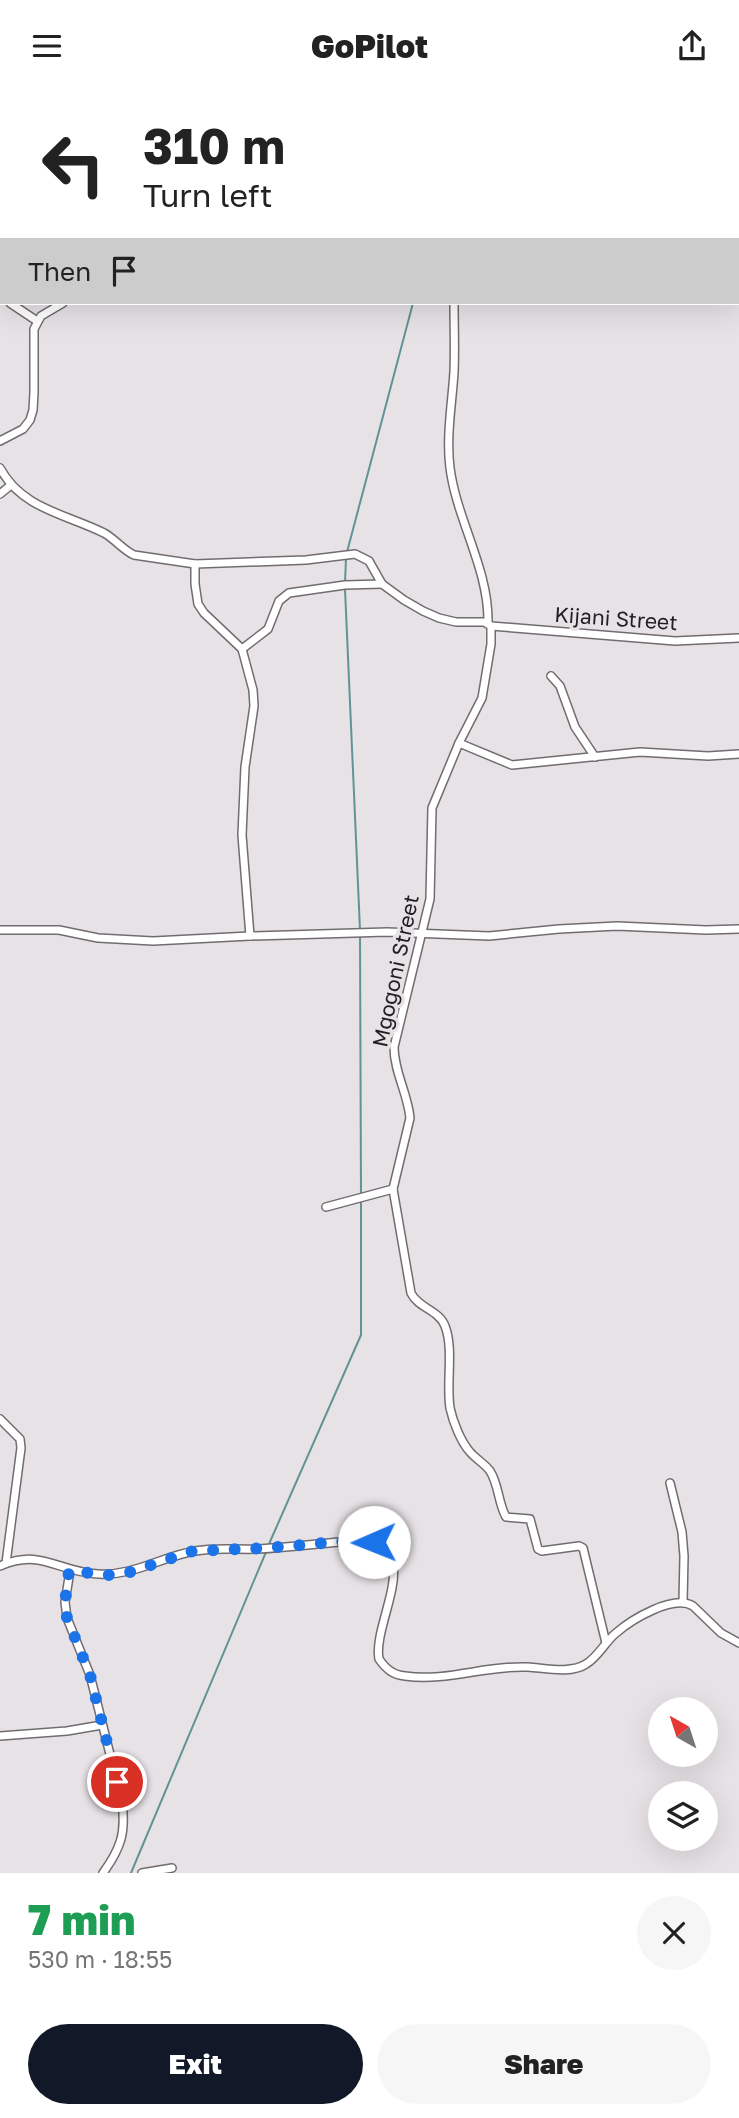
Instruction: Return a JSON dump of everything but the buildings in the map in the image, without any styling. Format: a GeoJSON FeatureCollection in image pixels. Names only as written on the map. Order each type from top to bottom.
{"type":"FeatureCollection","features":[{"type":"Feature","properties":{"kind":"street"},"geometry":{"type":"LineString","coordinates":[[13,305],[37,321]]}},
{"type":"Feature","properties":{"kind":"street"},"geometry":{"type":"LineString","coordinates":[[0,441],[28,424],[33,410],[34,337],[37,321],[59,305]]}},
{"type":"Feature","properties":{"kind":"street","name":"Mgogoni Street"},"geometry":{"type":"LineString","coordinates":[[454,305],[454,370],[448,445],[450,468],[461,515],[484,587],[491,643],[482,698],[459,743],[432,808],[430,899],[394,1047],[394,1057],[410,1118],[393,1189],[413,1297],[438,1315],[447,1334],[450,1409],[454,1421],[470,1453],[491,1473],[506,1517],[530,1519],[538,1549],[583,1548],[606,1643]]}},
{"type":"Feature","properties":{"kind":"street"},"geometry":{"type":"LineString","coordinates":[[0,468],[10,485],[28,499],[105,534],[134,555],[195,564],[306,560],[355,554],[369,561],[383,584],[404,600],[439,618],[490,625]]}},
{"type":"Feature","properties":{"kind":"street"},"geometry":{"type":"LineString","coordinates":[[0,494],[10,485]]}},
{"type":"Feature","properties":{"kind":"street"},"geometry":{"type":"LineString","coordinates":[[195,564],[198,604],[242,649],[250,678],[254,706],[245,767],[242,835],[250,936]]}},
{"type":"Feature","properties":{"kind":"street"},"geometry":{"type":"LineString","coordinates":[[242,649],[268,629],[279,601],[289,593],[345,585],[383,584]]}},
{"type":"Feature","properties":{"kind":"street","name":"Kijani Street"},"geometry":{"type":"LineString","coordinates":[[490,625],[675,641],[739,638]]}},
{"type":"Feature","properties":{"kind":"street"},"geometry":{"type":"LineString","coordinates":[[551,676],[560,685],[576,727],[595,757]]}},
{"type":"Feature","properties":{"kind":"street"},"geometry":{"type":"LineString","coordinates":[[459,743],[512,765],[650,751],[708,756],[739,754]]}},
{"type":"Feature","properties":{"kind":"street"},"geometry":{"type":"LineString","coordinates":[[0,930],[59,930],[98,938],[153,941],[387,932],[489,936],[617,926],[739,929]]}},
{"type":"Feature","properties":{"kind":"street"},"geometry":{"type":"LineString","coordinates":[[326,1207],[393,1189]]}},
{"type":"Feature","properties":{"kind":"street"},"geometry":{"type":"LineString","coordinates":[[0,1419],[20,1439],[21,1448],[3,1565],[33,1558],[69,1571],[110,1575],[127,1573],[193,1551],[360,1540],[374,1542],[382,1545],[392,1557],[394,1569],[378,1654],[382,1664],[390,1672],[402,1676],[441,1678],[507,1667],[577,1668],[590,1661],[621,1629],[643,1615],[668,1604],[683,1602],[693,1606],[721,1633],[739,1643]]}},
{"type":"Feature","properties":{"kind":"street"},"geometry":{"type":"LineString","coordinates":[[670,1483],[682,1532],[683,1602]]}},
{"type":"Feature","properties":{"kind":"street"},"geometry":{"type":"LineString","coordinates":[[69,1571],[65,1602],[67,1618],[90,1675],[124,1816],[119,1848],[103,1873]]}},
{"type":"Feature","properties":{"kind":"street"},"geometry":{"type":"LineString","coordinates":[[0,1736],[67,1731],[102,1725]]}},
{"type":"Feature","properties":{"kind":"street"},"geometry":{"type":"LineString","coordinates":[[142,1873],[172,1868]]}},
{"type":"Feature","properties":{"kind":"waterway"},"geometry":{"type":"LineString","coordinates":[[347,552],[412,305]]}},
{"type":"Feature","properties":{"kind":"waterway"},"geometry":{"type":"LineString","coordinates":[[345,583],[346,558]]}},
{"type":"Feature","properties":{"kind":"waterway"},"geometry":{"type":"LineString","coordinates":[[345,589],[360,930]]}},
{"type":"Feature","properties":{"kind":"waterway"},"geometry":{"type":"LineString","coordinates":[[360,935],[361,1196]]}},
{"type":"Feature","properties":{"kind":"waterway"},"geometry":{"type":"LineString","coordinates":[[269,1544],[361,1335],[361,1201]]}},
{"type":"Feature","properties":{"kind":"waterway"},"geometry":{"type":"LineString","coordinates":[[131,1873],[266,1552]]}},
{"type":"Feature","properties":{"kind":"route"},"geometry":{"type":"LineString","coordinates":[[117,1782],[96,1694],[67,1618],[65,1602],[69,1571],[110,1575],[127,1573],[193,1551],[211,1549],[267,1548],[360,1540],[374,1542]]}}]}
